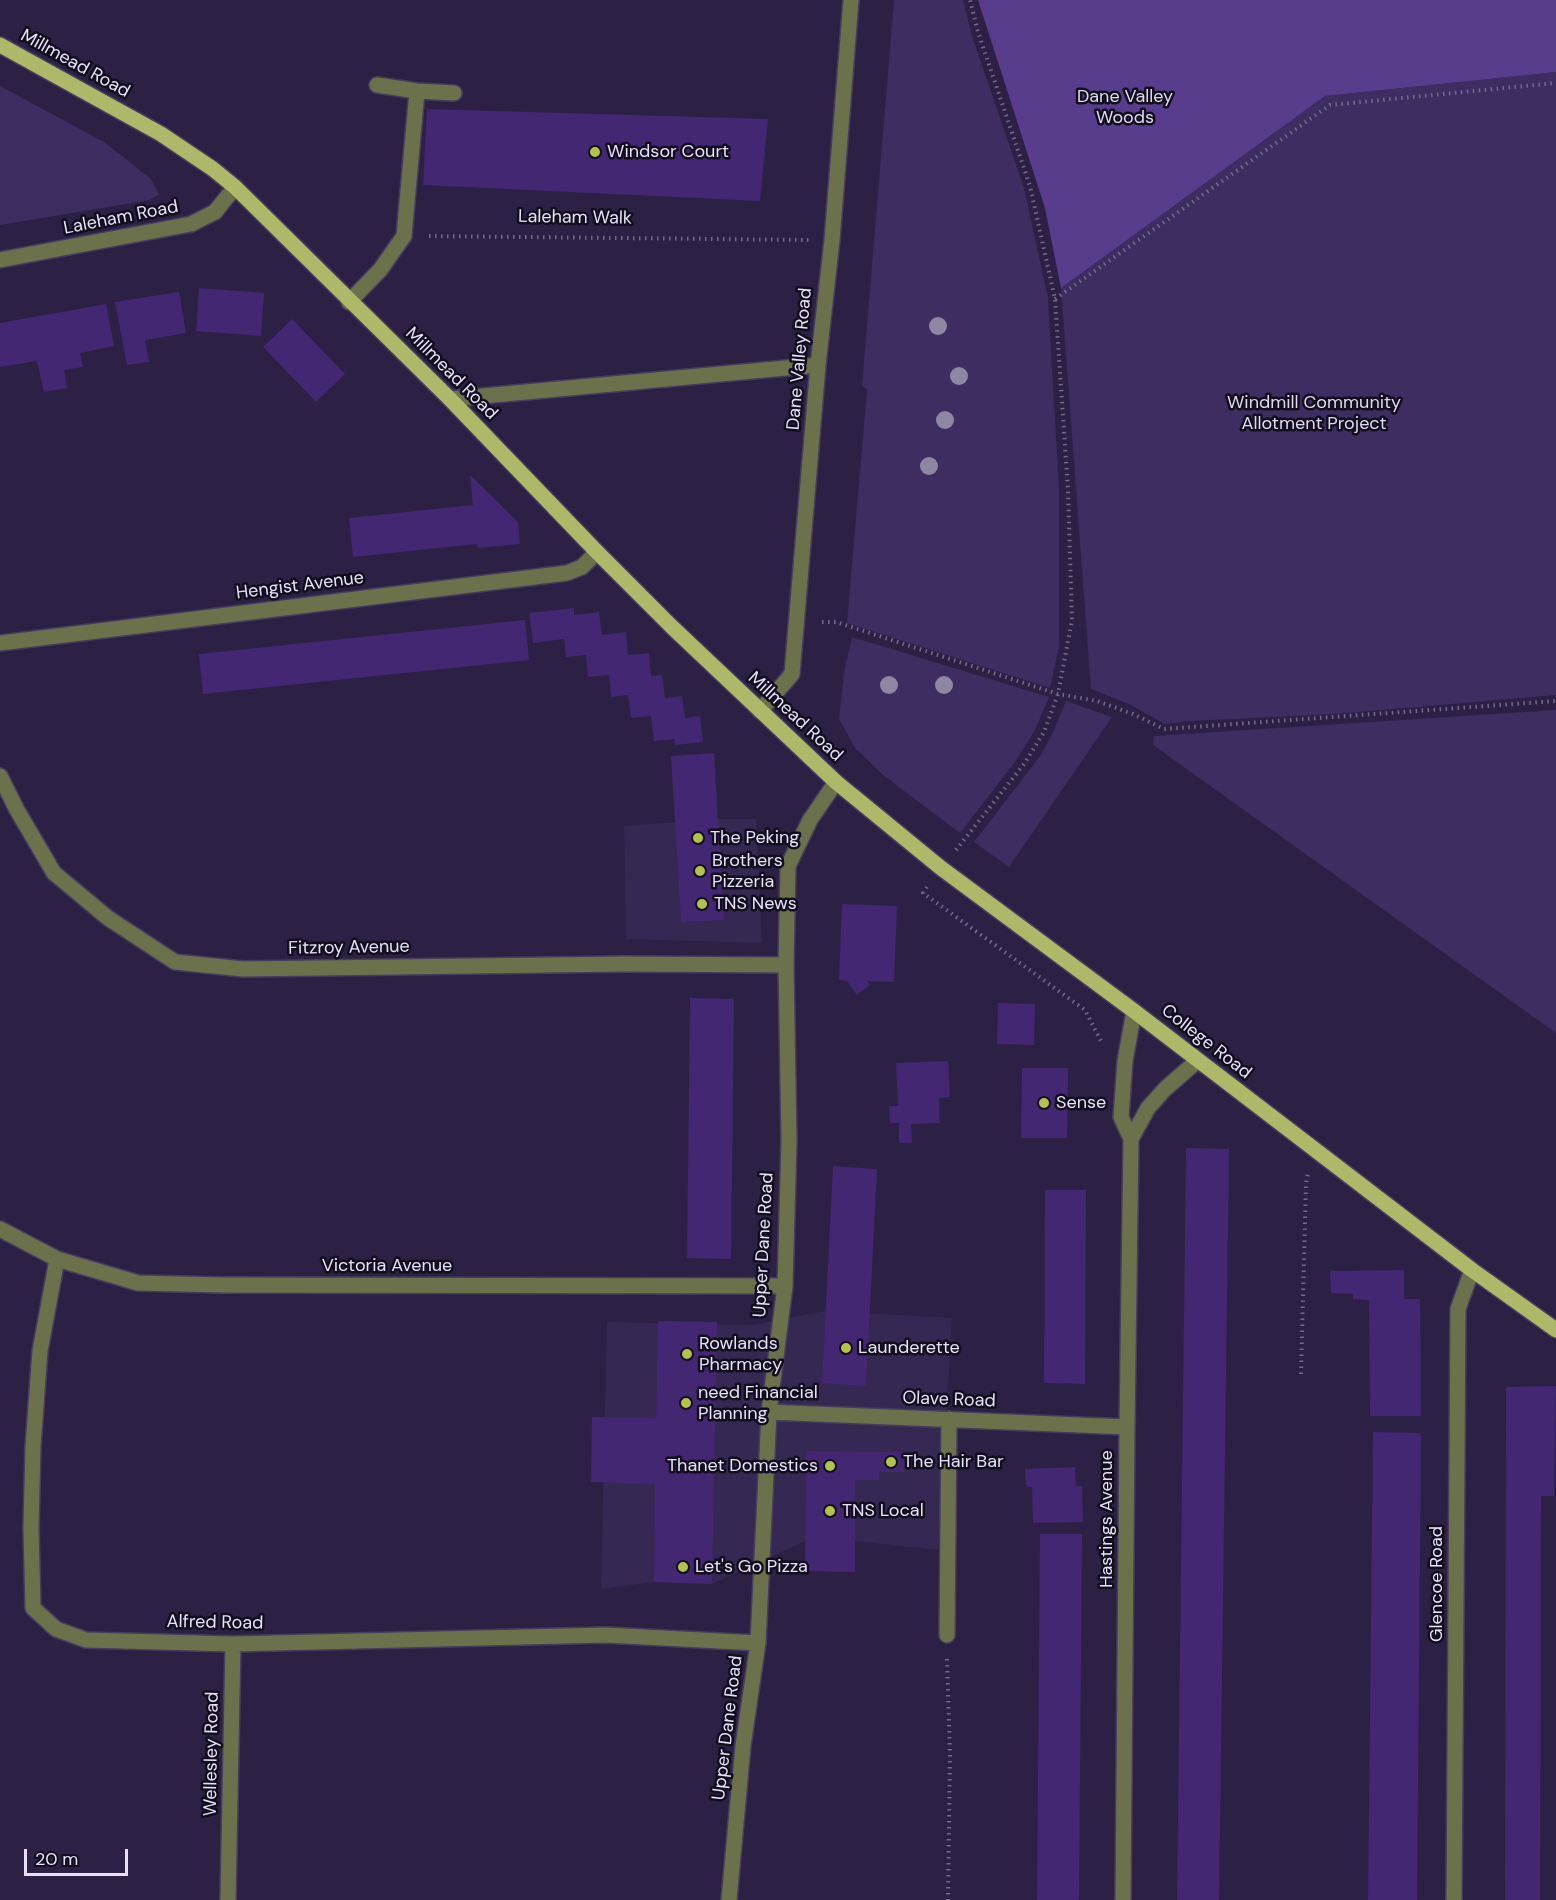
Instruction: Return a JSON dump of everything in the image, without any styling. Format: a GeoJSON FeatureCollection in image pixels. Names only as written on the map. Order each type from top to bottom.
{"type":"FeatureCollection","features":[{"type":"Feature","properties":{"kind":"main road","name":"Millmead Road"},"geometry":{"type":"LineString","coordinates":[[0,45],[161,134],[213,169],[235,187],[450,399],[597,552],[836,782]]}},
{"type":"Feature","properties":{"kind":"main road","name":"College Road"},"geometry":{"type":"LineString","coordinates":[[836,782],[941,867],[1134,1011],[1472,1270],[1556,1330]]}},
{"type":"Feature","properties":{"kind":"street","name":"Dane Valley Road"},"geometry":{"type":"LineString","coordinates":[[760,711],[792,674],[818,365],[832,240],[851,0]]}},
{"type":"Feature","properties":{"kind":"street"},"geometry":{"type":"LineString","coordinates":[[377,85],[417,91],[454,93]]}},
{"type":"Feature","properties":{"kind":"street"},"geometry":{"type":"LineString","coordinates":[[350,302],[380,270],[404,236],[417,91]]}},
{"type":"Feature","properties":{"kind":"street","name":"Laleham Road"},"geometry":{"type":"LineString","coordinates":[[0,260],[191,224],[215,212],[235,187]]}},
{"type":"Feature","properties":{"kind":"street"},"geometry":{"type":"LineString","coordinates":[[450,399],[818,365]]}},
{"type":"Feature","properties":{"kind":"street","name":"Hengist Avenue"},"geometry":{"type":"LineString","coordinates":[[0,643],[567,573],[582,567],[597,552]]}},
{"type":"Feature","properties":{"kind":"street","name":"Fitzroy Avenue"},"geometry":{"type":"LineString","coordinates":[[0,776],[54,873],[108,918],[175,962],[243,969],[624,964],[786,965]]}},
{"type":"Feature","properties":{"kind":"street","name":"Upper Dane Road"},"geometry":{"type":"LineString","coordinates":[[729,1900],[743,1746],[758,1643],[769,1412],[785,1286],[789,1141],[786,965],[788,866],[810,820],[836,782]]}},
{"type":"Feature","properties":{"kind":"street","name":"Hastings Avenue"},"geometry":{"type":"LineString","coordinates":[[1123,1900],[1131,1139],[1121,1117],[1125,1061],[1134,1011]]}},
{"type":"Feature","properties":{"kind":"street","name":"Hastings Avenue"},"geometry":{"type":"LineString","coordinates":[[1131,1139],[1148,1108],[1165,1089],[1197,1061]]}},
{"type":"Feature","properties":{"kind":"street","name":"Victoria Avenue"},"geometry":{"type":"LineString","coordinates":[[0,1229],[57,1259],[138,1283],[222,1286],[785,1286]]}},
{"type":"Feature","properties":{"kind":"street","name":"Alfred Road"},"geometry":{"type":"LineString","coordinates":[[57,1259],[40,1351],[33,1446],[31,1528],[33,1608],[56,1629],[86,1640],[233,1644],[606,1635],[758,1643]]}},
{"type":"Feature","properties":{"kind":"street","name":"Glencoe Road"},"geometry":{"type":"LineString","coordinates":[[1454,1900],[1458,1309],[1472,1270]]}},
{"type":"Feature","properties":{"kind":"street","name":"Olave Road"},"geometry":{"type":"LineString","coordinates":[[769,1412],[1127,1427]]}},
{"type":"Feature","properties":{"kind":"street"},"geometry":{"type":"LineString","coordinates":[[947,1635],[949,1419]]}},
{"type":"Feature","properties":{"kind":"street","name":"Wellesley Road"},"geometry":{"type":"LineString","coordinates":[[228,1900],[233,1644]]}},
{"type":"Feature","properties":{"kind":"path"},"geometry":{"type":"LineString","coordinates":[[970,0],[978,32],[1030,186],[1055,299],[1068,489],[1072,620],[1058,694],[1044,732],[1024,764],[941,867],[923,893],[1085,1010],[1103,1046],[1125,1061]]}},
{"type":"Feature","properties":{"kind":"path"},"geometry":{"type":"LineString","coordinates":[[1055,299],[1330,105],[1556,83]]}},
{"type":"Feature","properties":{"kind":"path","name":"Laleham Walk"},"geometry":{"type":"LineString","coordinates":[[404,236],[832,240]]}},
{"type":"Feature","properties":{"kind":"path"},"geometry":{"type":"LineString","coordinates":[[797,624],[836,622],[1058,694],[1097,701],[1133,714],[1164,729],[1556,701]]}},
{"type":"Feature","properties":{"kind":"path"},"geometry":{"type":"LineString","coordinates":[[1301,1374],[1306,1182],[1315,1150]]}},
{"type":"Feature","properties":{"kind":"path"},"geometry":{"type":"LineString","coordinates":[[947,1635],[950,1755],[948,1900]]}},
{"type":"Feature","properties":{"kind":"shaded area"},"geometry":{"type":"Polygon","coordinates":[[[718,819],[756,819],[762,943],[626,939],[624,826],[718,819]]]}},
{"type":"Feature","properties":{"kind":"shaded area"},"geometry":{"type":"Polygon","coordinates":[[[825,1311],[952,1318],[938,1550],[855,1541],[805,1541],[712,1584],[654,1582],[601,1589],[607,1322],[752,1325],[825,1311]]]}},
{"type":"Feature","properties":{"kind":"green space"},"geometry":{"type":"Polygon","coordinates":[[[894,0],[963,0],[972,36],[1024,188],[1048,298],[1059,490],[1059,646],[1050,688],[847,623],[867,390],[862,385],[894,0]]]}},
{"type":"Feature","properties":{"kind":"green space","name":"Dane Valley Woods"},"geometry":{"type":"Polygon","coordinates":[[[978,0],[1556,0],[1556,72],[1325,96],[1061,288],[1045,208],[978,0]]]}},
{"type":"Feature","properties":{"kind":"green space","name":"Windmill Community Allotment Project"},"geometry":{"type":"Polygon","coordinates":[[[1556,72],[1556,695],[1336,714],[1165,724],[1129,704],[1091,689],[1061,288],[1325,96],[1556,72]]]}},
{"type":"Feature","properties":{"kind":"green space"},"geometry":{"type":"Polygon","coordinates":[[[0,86],[104,142],[150,178],[159,194],[150,200],[0,225],[0,86]]]}},
{"type":"Feature","properties":{"kind":"green space"},"geometry":{"type":"Polygon","coordinates":[[[852,637],[1049,697],[1035,730],[1015,762],[960,833],[883,775],[855,748],[839,719],[844,673],[852,637]]]}},
{"type":"Feature","properties":{"kind":"green space"},"geometry":{"type":"Polygon","coordinates":[[[1066,701],[1112,717],[1009,867],[974,842],[1041,755],[1066,701]]]}},
{"type":"Feature","properties":{"kind":"green space"},"geometry":{"type":"Polygon","coordinates":[[[1556,710],[1556,1033],[1153,745],[1154,736],[1556,710]]]}},
{"type":"Feature","properties":{"kind":"building","name":"Windsor Court"},"geometry":{"type":"Polygon","coordinates":[[[427,109],[768,119],[760,201],[423,185],[427,109]]]}},
{"type":"Feature","properties":{"kind":"building"},"geometry":{"type":"Polygon","coordinates":[[[199,288],[264,293],[261,336],[196,331],[199,288]]]}},
{"type":"Feature","properties":{"kind":"building"},"geometry":{"type":"Polygon","coordinates":[[[179,292],[186,333],[145,340],[149,362],[127,365],[115,302],[179,292]]]}},
{"type":"Feature","properties":{"kind":"building"},"geometry":{"type":"Polygon","coordinates":[[[106,304],[114,346],[80,353],[83,367],[64,370],[67,388],[44,392],[37,361],[0,367],[0,323],[106,304]]]}},
{"type":"Feature","properties":{"kind":"building"},"geometry":{"type":"Polygon","coordinates":[[[292,319],[345,374],[316,402],[263,347],[292,319]]]}},
{"type":"Feature","properties":{"kind":"building"},"geometry":{"type":"Polygon","coordinates":[[[470,475],[518,522],[520,544],[478,548],[477,544],[353,557],[349,518],[473,505],[470,475]]]}},
{"type":"Feature","properties":{"kind":"building"},"geometry":{"type":"Polygon","coordinates":[[[574,608],[574,615],[599,612],[602,635],[626,632],[628,655],[649,653],[651,676],[662,675],[665,698],[682,696],[685,718],[700,716],[703,742],[675,745],[674,739],[654,741],[651,716],[631,718],[628,695],[611,697],[609,675],[588,677],[586,655],[566,657],[564,639],[533,643],[529,613],[574,608]]]}},
{"type":"Feature","properties":{"kind":"building"},"geometry":{"type":"Polygon","coordinates":[[[525,620],[529,660],[203,694],[199,654],[525,620]]]}},
{"type":"Feature","properties":{"kind":"building"},"geometry":{"type":"Polygon","coordinates":[[[714,753],[724,920],[681,922],[671,756],[714,753]]]}},
{"type":"Feature","properties":{"kind":"building"},"geometry":{"type":"Polygon","coordinates":[[[842,904],[897,906],[894,982],[867,981],[870,985],[857,995],[847,981],[839,980],[842,904]]]}},
{"type":"Feature","properties":{"kind":"building"},"geometry":{"type":"Polygon","coordinates":[[[690,998],[734,999],[731,1259],[687,1258],[690,998]]]}},
{"type":"Feature","properties":{"kind":"building"},"geometry":{"type":"Polygon","coordinates":[[[998,1003],[1035,1004],[1034,1045],[997,1044],[998,1003]]]}},
{"type":"Feature","properties":{"kind":"building"},"geometry":{"type":"Polygon","coordinates":[[[948,1061],[950,1097],[939,1098],[940,1123],[911,1124],[912,1143],[899,1143],[899,1123],[890,1123],[889,1106],[898,1106],[896,1063],[948,1061]]]}},
{"type":"Feature","properties":{"kind":"building","name":"Sense"},"geometry":{"type":"Polygon","coordinates":[[[1022,1068],[1068,1068],[1067,1138],[1021,1138],[1022,1068]]]}},
{"type":"Feature","properties":{"kind":"building"},"geometry":{"type":"Polygon","coordinates":[[[1186,1148],[1229,1149],[1219,1900],[1177,1900],[1186,1148]]]}},
{"type":"Feature","properties":{"kind":"building"},"geometry":{"type":"Polygon","coordinates":[[[833,1166],[877,1169],[866,1386],[822,1383],[833,1166]]]}},
{"type":"Feature","properties":{"kind":"building"},"geometry":{"type":"Polygon","coordinates":[[[1045,1190],[1086,1190],[1085,1384],[1044,1383],[1045,1190]]]}},
{"type":"Feature","properties":{"kind":"building"},"geometry":{"type":"Polygon","coordinates":[[[1404,1270],[1404,1299],[1420,1299],[1421,1416],[1370,1416],[1369,1300],[1353,1299],[1353,1294],[1331,1293],[1330,1271],[1404,1270]]]}},
{"type":"Feature","properties":{"kind":"building"},"geometry":{"type":"Polygon","coordinates":[[[658,1321],[717,1322],[712,1584],[654,1582],[655,1484],[591,1482],[592,1417],[656,1418],[658,1321]]]}},
{"type":"Feature","properties":{"kind":"building"},"geometry":{"type":"Polygon","coordinates":[[[1556,1386],[1554,1496],[1541,1496],[1540,1900],[1505,1900],[1506,1387],[1556,1386]]]}},
{"type":"Feature","properties":{"kind":"building"},"geometry":{"type":"Polygon","coordinates":[[[1373,1432],[1421,1433],[1417,1900],[1368,1900],[1373,1432]]]}},
{"type":"Feature","properties":{"kind":"building"},"geometry":{"type":"Polygon","coordinates":[[[806,1451],[904,1452],[904,1472],[879,1472],[879,1480],[855,1480],[855,1572],[805,1571],[806,1451]]]}},
{"type":"Feature","properties":{"kind":"building"},"geometry":{"type":"Polygon","coordinates":[[[1075,1467],[1076,1486],[1082,1486],[1083,1522],[1033,1523],[1032,1487],[1026,1487],[1025,1469],[1075,1467]]]}},
{"type":"Feature","properties":{"kind":"building"},"geometry":{"type":"Polygon","coordinates":[[[1040,1534],[1082,1534],[1079,1900],[1037,1900],[1040,1534]]]}},
{"type":"Feature","properties":{"kind":"place","name":"Windsor Court"},"geometry":{"type":"Point","coordinates":[595,152]}},
{"type":"Feature","properties":{"kind":"place","name":"The Peking"},"geometry":{"type":"Point","coordinates":[698,838]}},
{"type":"Feature","properties":{"kind":"place","name":"Brothers Pizzeria"},"geometry":{"type":"Point","coordinates":[700,871]}},
{"type":"Feature","properties":{"kind":"place","name":"TNS News"},"geometry":{"type":"Point","coordinates":[702,904]}},
{"type":"Feature","properties":{"kind":"place","name":"Sense"},"geometry":{"type":"Point","coordinates":[1044,1103]}},
{"type":"Feature","properties":{"kind":"place","name":"Launderette"},"geometry":{"type":"Point","coordinates":[846,1348]}},
{"type":"Feature","properties":{"kind":"place","name":"Rowlands Pharmacy"},"geometry":{"type":"Point","coordinates":[687,1354]}},
{"type":"Feature","properties":{"kind":"place","name":"need Financial Planning"},"geometry":{"type":"Point","coordinates":[686,1403]}},
{"type":"Feature","properties":{"kind":"place","name":"The Hair Bar"},"geometry":{"type":"Point","coordinates":[891,1462]}},
{"type":"Feature","properties":{"kind":"place","name":"Thanet Domestics"},"geometry":{"type":"Point","coordinates":[830,1466]}},
{"type":"Feature","properties":{"kind":"place","name":"TNS Local"},"geometry":{"type":"Point","coordinates":[830,1511]}},
{"type":"Feature","properties":{"kind":"place","name":"Let's Go Pizza"},"geometry":{"type":"Point","coordinates":[683,1567]}}]}
